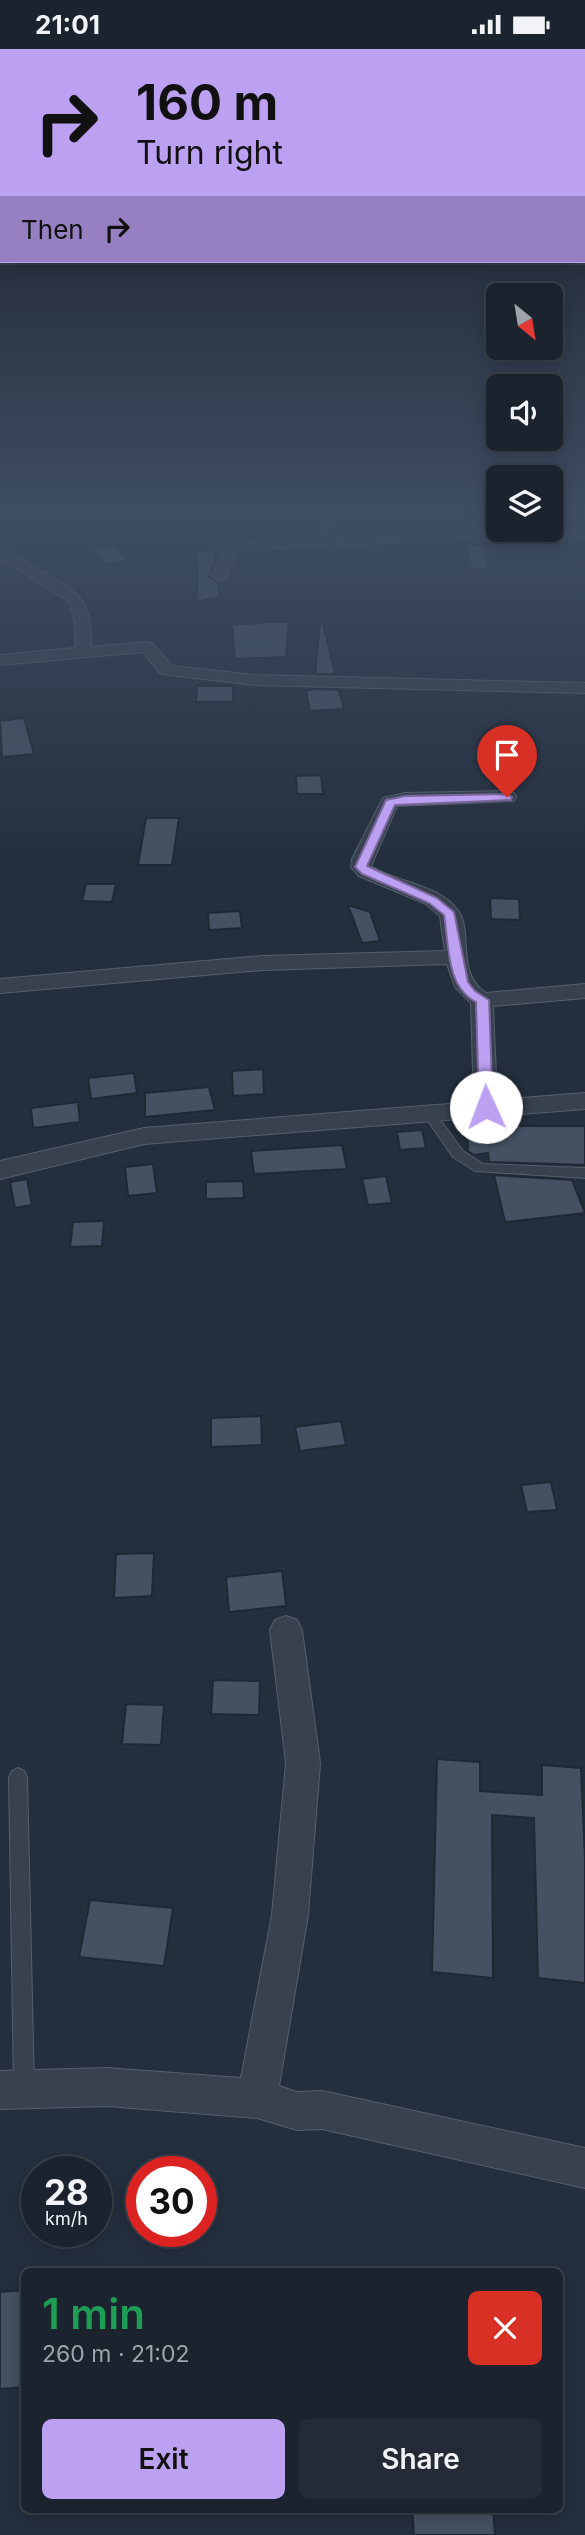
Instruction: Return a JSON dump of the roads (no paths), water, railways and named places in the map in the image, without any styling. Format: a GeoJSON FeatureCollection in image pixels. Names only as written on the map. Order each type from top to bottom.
{"type":"FeatureCollection","features":[{"type":"Feature","properties":{"kind":"street"},"geometry":{"type":"LineString","coordinates":[[83,652],[87,630]]}},
{"type":"Feature","properties":{"kind":"street"},"geometry":{"type":"LineString","coordinates":[[0,660],[147,647],[167,670],[254,680],[585,688]]}},
{"type":"Feature","properties":{"kind":"street"},"geometry":{"type":"LineString","coordinates":[[507,797],[405,799],[390,803],[362,859],[361,867],[366,872],[433,900],[450,914],[461,983],[470,994],[482,1000],[585,991]]}},
{"type":"Feature","properties":{"kind":"street"},"geometry":{"type":"LineString","coordinates":[[0,986],[263,963],[456,957]]}},
{"type":"Feature","properties":{"kind":"street"},"geometry":{"type":"LineString","coordinates":[[482,1000],[486,1107]]}},
{"type":"Feature","properties":{"kind":"street"},"geometry":{"type":"LineString","coordinates":[[0,1170],[144,1136],[585,1101]]}},
{"type":"Feature","properties":{"kind":"street"},"geometry":{"type":"LineString","coordinates":[[257,2099],[290,1915],[303,1763],[286,1630]]}},
{"type":"Feature","properties":{"kind":"street"},"geometry":{"type":"LineString","coordinates":[[12,2090],[107,2087],[257,2099],[297,2111],[322,2110],[585,2168]]}},
{"type":"Feature","properties":{"kind":"lane"},"geometry":{"type":"LineString","coordinates":[[428,1112],[458,1154],[480,1168],[585,1173]]}},
{"type":"Feature","properties":{"kind":"lane"},"geometry":{"type":"LineString","coordinates":[[12,2090],[18,1777]]}}]}
